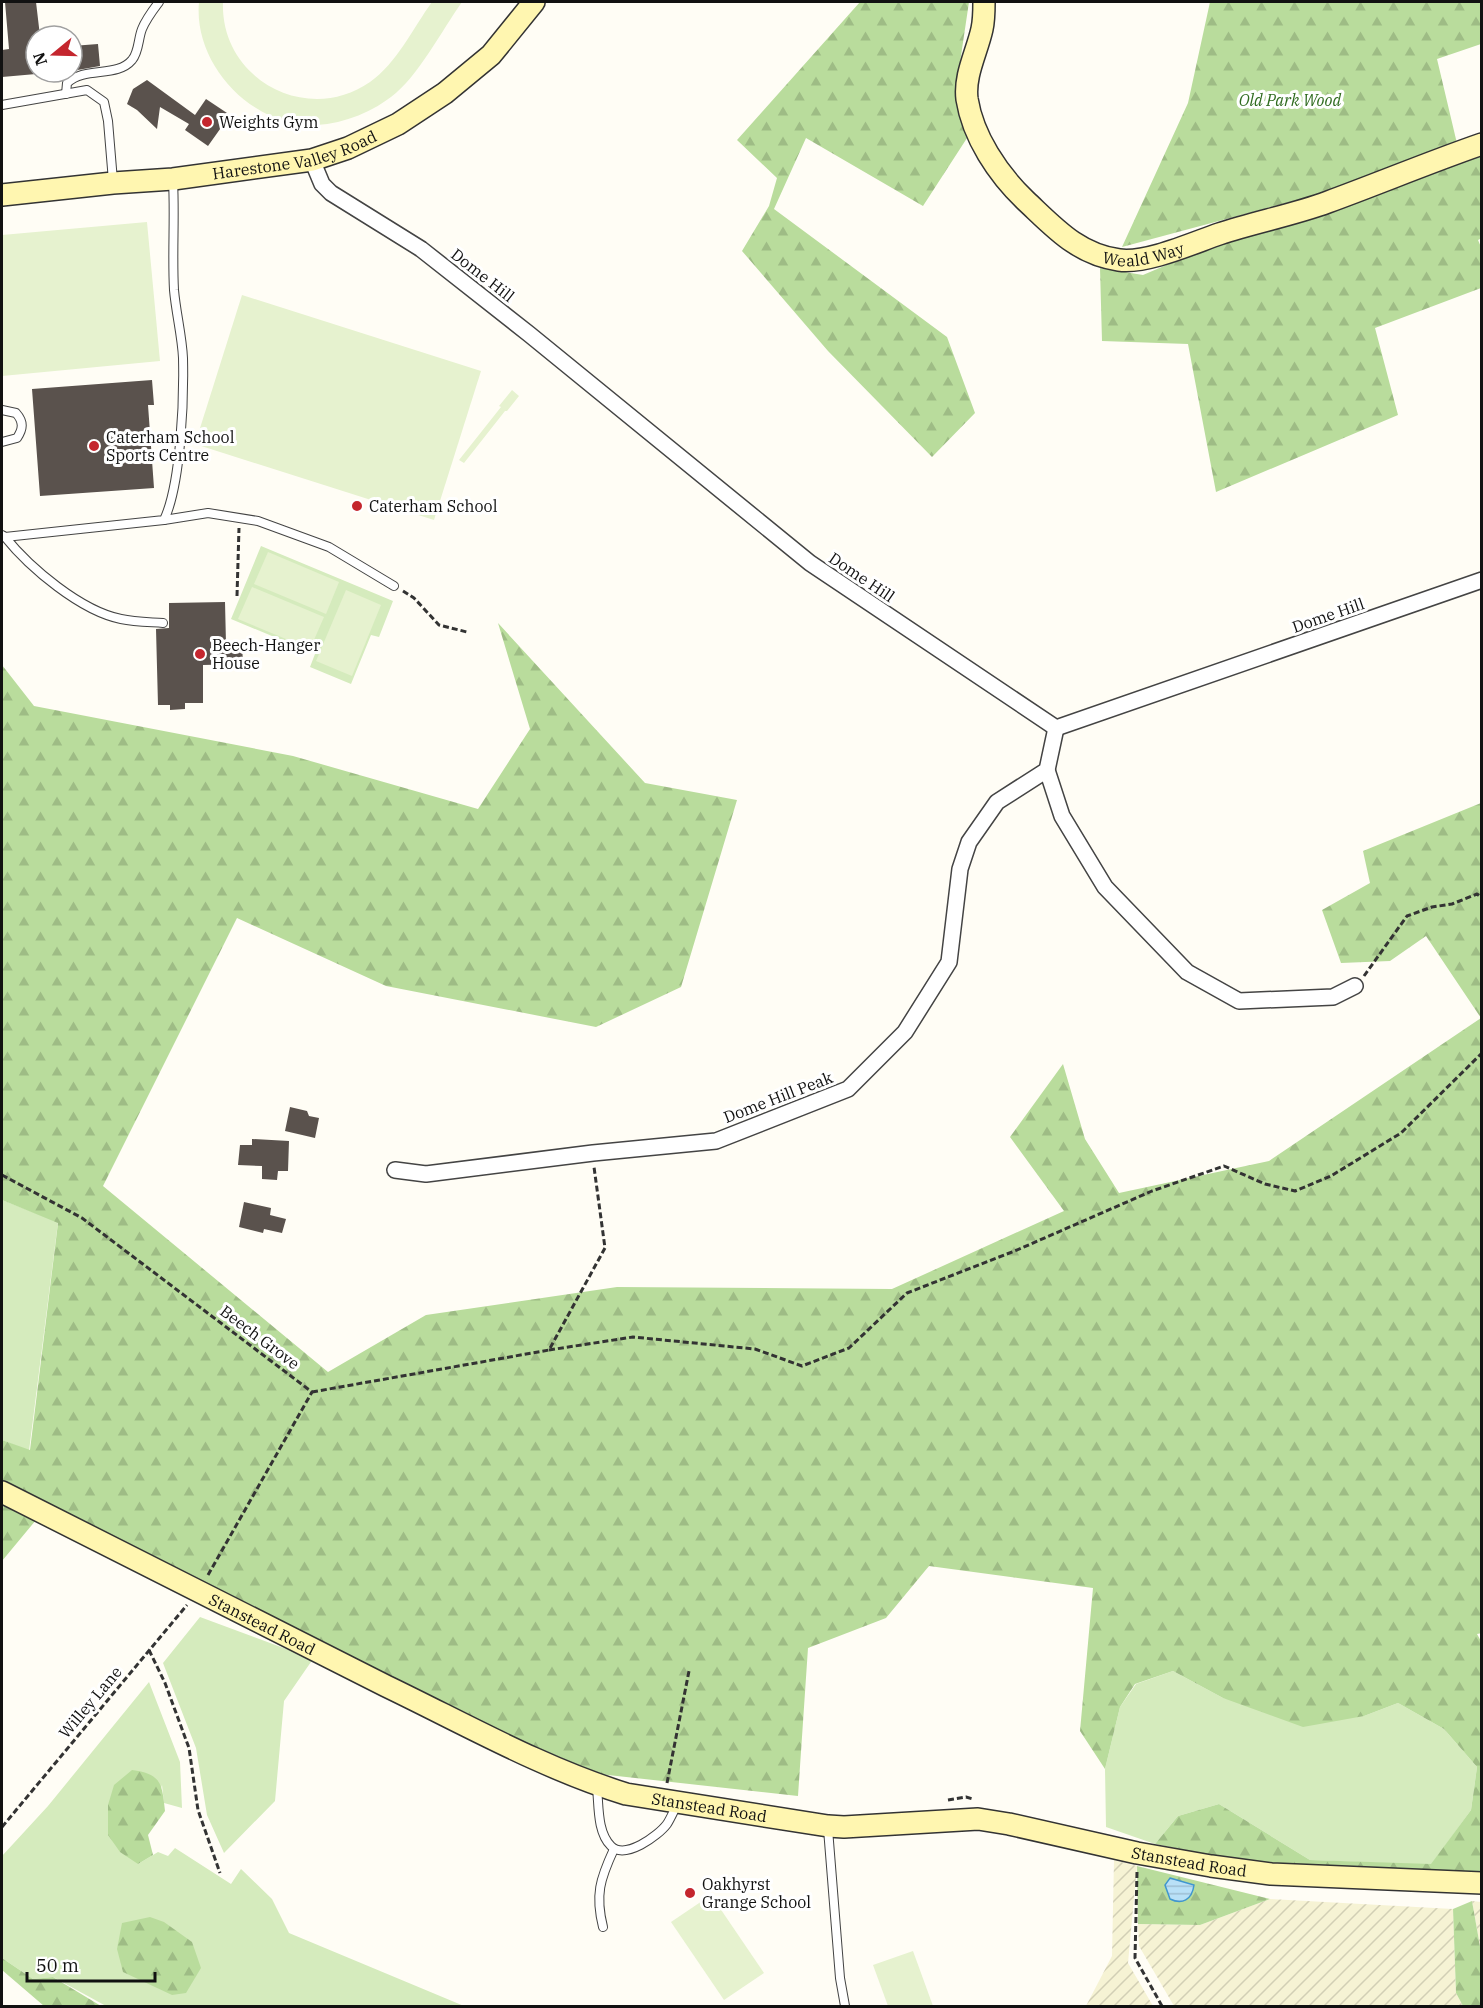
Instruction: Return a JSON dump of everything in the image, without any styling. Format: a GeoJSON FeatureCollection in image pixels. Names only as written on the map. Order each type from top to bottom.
{"type":"FeatureCollection","features":[{"type":"Feature","properties":{"kind":"street","name":"Harestone Valley Road"},"geometry":{"type":"LineString","coordinates":[[2,195],[173,179],[312,160],[348,148],[398,124],[445,93],[492,55],[534,2]]}},
{"type":"Feature","properties":{"kind":"street","name":"Weald Way"},"geometry":{"type":"LineString","coordinates":[[984,2],[983,27],[967,82],[968,100],[975,127],[986,151],[1019,194],[1068,239],[1091,254],[1130,260],[1181,248],[1326,202],[1482,144]]}},
{"type":"Feature","properties":{"kind":"street","name":"Dome Hill"},"geometry":{"type":"LineString","coordinates":[[312,160],[322,184],[331,193],[421,249],[538,341],[810,563],[1056,728],[1482,580]]}},
{"type":"Feature","properties":{"kind":"street"},"geometry":{"type":"LineString","coordinates":[[1056,728],[1047,770],[1062,816],[1105,887],[1187,972],[1239,1001],[1333,997],[1355,986]]}},
{"type":"Feature","properties":{"kind":"street","name":"Dome Hill Peak"},"geometry":{"type":"LineString","coordinates":[[394,1170],[426,1174],[593,1153],[716,1141],[848,1089],[905,1032],[950,962],[960,868],[969,842],[997,802],[1047,770]]}},
{"type":"Feature","properties":{"kind":"street","name":"Stanstead Road"},"geometry":{"type":"LineString","coordinates":[[2,1492],[198,1593],[501,1744],[597,1785],[626,1794],[828,1826],[978,1820],[1009,1824],[1137,1853],[1271,1874],[1482,1883]]}},
{"type":"Feature","properties":{"kind":"lane"},"geometry":{"type":"LineString","coordinates":[[66,94],[67,83],[72,79],[82,74],[125,66],[133,60],[141,31],[159,2]]}},
{"type":"Feature","properties":{"kind":"lane"},"geometry":{"type":"LineString","coordinates":[[2,105],[87,90],[104,102],[108,121],[113,183]]}},
{"type":"Feature","properties":{"kind":"lane"},"geometry":{"type":"LineString","coordinates":[[165,520],[171,506],[178,453],[183,382],[183,356],[174,289],[173,179]]}},
{"type":"Feature","properties":{"kind":"lane"},"geometry":{"type":"LineString","coordinates":[[2,410],[16,412],[21,418],[22,430],[17,438],[2,442]]}},
{"type":"Feature","properties":{"kind":"lane"},"geometry":{"type":"LineString","coordinates":[[3,536],[165,520],[208,513],[258,521],[329,547],[394,586]]}},
{"type":"Feature","properties":{"kind":"lane"},"geometry":{"type":"LineString","coordinates":[[3,536],[26,560],[59,587],[92,608],[121,619],[163,623]]}},
{"type":"Feature","properties":{"kind":"lane"},"geometry":{"type":"LineString","coordinates":[[597,1785],[601,1827],[614,1849],[633,1849],[650,1839],[668,1823],[672,1801]]}},
{"type":"Feature","properties":{"kind":"lane"},"geometry":{"type":"LineString","coordinates":[[828,1826],[840,1978],[845,2007]]}},
{"type":"Feature","properties":{"kind":"lane"},"geometry":{"type":"LineString","coordinates":[[603,1927],[598,1906],[599,1898],[604,1874],[614,1849]]}},
{"type":"Feature","properties":{"kind":"path"},"geometry":{"type":"LineString","coordinates":[[237,596],[240,554],[238,518]]}},
{"type":"Feature","properties":{"kind":"path"},"geometry":{"type":"LineString","coordinates":[[394,586],[414,598],[439,625],[467,632]]}},
{"type":"Feature","properties":{"kind":"path"},"geometry":{"type":"LineString","coordinates":[[1355,986],[1407,916],[1432,907],[1452,904],[1477,894],[1482,898]]}},
{"type":"Feature","properties":{"kind":"path"},"geometry":{"type":"LineString","coordinates":[[198,1593],[312,1392],[633,1337],[755,1349],[801,1366],[849,1348],[907,1293],[1017,1250],[1152,1191],[1224,1166],[1265,1184],[1295,1191],[1332,1176],[1401,1133],[1482,1053]]}},
{"type":"Feature","properties":{"kind":"path"},"geometry":{"type":"LineString","coordinates":[[549,1350],[605,1248],[593,1153]]}},
{"type":"Feature","properties":{"kind":"path","name":"Beech Grove"},"geometry":{"type":"LineString","coordinates":[[2,1175],[82,1218],[312,1392]]}},
{"type":"Feature","properties":{"kind":"path","name":"Willey Lane"},"geometry":{"type":"LineString","coordinates":[[2,1827],[198,1593]]}},
{"type":"Feature","properties":{"kind":"path"},"geometry":{"type":"LineString","coordinates":[[149,1650],[165,1683],[189,1748],[198,1810],[220,1873]]}},
{"type":"Feature","properties":{"kind":"path"},"geometry":{"type":"LineString","coordinates":[[672,1801],[689,1671]]}},
{"type":"Feature","properties":{"kind":"path"},"geometry":{"type":"LineString","coordinates":[[1137,1853],[1135,1958],[1162,2007]]}},
{"type":"Feature","properties":{"kind":"shaded area"},"geometry":{"type":"Polygon","coordinates":[[[1114,1860],[1137,1866],[1128,1963],[1153,2006],[1086,2006],[1112,1956],[1114,1860]]]}},
{"type":"Feature","properties":{"kind":"shaded area"},"geometry":{"type":"Polygon","coordinates":[[[1270,1899],[1453,1909],[1456,1993],[1463,2006],[1174,2006],[1139,1946],[1138,1924],[1200,1925],[1270,1899]]]}},
{"type":"Feature","properties":{"kind":"shaded area"},"geometry":{"type":"Polygon","coordinates":[[[1472,1901],[1481,1902],[1481,1952],[1472,1901]]]}},
{"type":"Feature","properties":{"kind":"green space"},"geometry":{"type":"Polygon","coordinates":[[[199,2],[223,2],[226,29],[236,53],[252,73],[272,87],[295,96],[320,99],[345,94],[370,82],[380,74],[396,55],[432,2],[462,2],[420,66],[391,97],[355,117],[314,125],[287,122],[268,115],[235,92],[211,60],[203,41],[199,22],[199,2]]]}},
{"type":"Feature","properties":{"kind":"green space"},"geometry":{"type":"Polygon","coordinates":[[[860,2],[969,2],[955,96],[969,135],[923,206],[806,138],[774,209],[947,337],[975,413],[932,457],[828,351],[742,251],[769,206],[777,178],[737,140],[860,2]]]}},
{"type":"Feature","properties":{"kind":"green space","name":"Old Park Wood"},"geometry":{"type":"Polygon","coordinates":[[[1210,2],[1481,2],[1481,44],[1437,59],[1459,152],[1297,200],[1122,247],[1188,103],[1210,2]]]}},
{"type":"Feature","properties":{"kind":"green space"},"geometry":{"type":"Polygon","coordinates":[[[1481,155],[1482,238],[1478,240],[1481,247],[1481,288],[1375,328],[1398,415],[1216,492],[1188,344],[1102,341],[1100,268],[1143,275],[1211,246],[1481,155]]]}},
{"type":"Feature","properties":{"kind":"green space"},"geometry":{"type":"Polygon","coordinates":[[[147,222],[160,361],[2,376],[2,235],[147,222]]]}},
{"type":"Feature","properties":{"kind":"green space"},"geometry":{"type":"Polygon","coordinates":[[[242,295],[481,371],[434,520],[195,444],[242,295]]]}},
{"type":"Feature","properties":{"kind":"green space"},"geometry":{"type":"Polygon","coordinates":[[[512,390],[519,396],[464,463],[459,460],[501,407],[499,406],[512,390]]]}},
{"type":"Feature","properties":{"kind":"green space"},"geometry":{"type":"Polygon","coordinates":[[[261,546],[393,601],[379,637],[371,635],[351,684],[310,667],[315,654],[231,619],[261,546]]]}},
{"type":"Feature","properties":{"kind":"green space"},"geometry":{"type":"Polygon","coordinates":[[[268,552],[339,582],[326,614],[254,584],[268,552]]]}},
{"type":"Feature","properties":{"kind":"green space"},"geometry":{"type":"Polygon","coordinates":[[[252,587],[324,617],[310,649],[238,619],[252,587]]]}},
{"type":"Feature","properties":{"kind":"green space"},"geometry":{"type":"Polygon","coordinates":[[[346,590],[381,605],[352,676],[316,661],[346,590]]]}},
{"type":"Feature","properties":{"kind":"green space"},"geometry":{"type":"Polygon","coordinates":[[[498,623],[645,783],[737,800],[681,987],[596,1027],[386,986],[237,918],[103,1186],[328,1372],[426,1315],[617,1287],[892,1289],[1064,1211],[1010,1137],[1063,1064],[1085,1139],[1119,1193],[1269,1161],[1481,1018],[1426,936],[1390,961],[1341,963],[1322,910],[1370,883],[1363,851],[1481,803],[1482,1633],[1477,1634],[1482,1643],[1481,1873],[1294,1871],[1155,1844],[1178,1816],[1219,1804],[1310,1860],[1431,1864],[1471,1810],[1477,1767],[1444,1729],[1398,1703],[1364,1716],[1303,1727],[1223,1698],[1173,1671],[1135,1684],[1120,1707],[1105,1769],[1080,1731],[1093,1588],[929,1566],[886,1618],[808,1648],[798,1796],[599,1774],[423,1698],[36,1520],[2,1561],[2,1440],[30,1450],[58,1223],[2,1200],[2,665],[34,706],[293,756],[478,809],[530,729],[498,623]]]}},
{"type":"Feature","properties":{"kind":"green space"},"geometry":{"type":"Polygon","coordinates":[[[2,1200],[58,1222],[29,1451],[2,1440],[2,1200]]]}},
{"type":"Feature","properties":{"kind":"green space"},"geometry":{"type":"Polygon","coordinates":[[[200,1617],[313,1659],[284,1701],[275,1801],[224,1853],[207,1815],[196,1748],[163,1663],[200,1617]]]}},
{"type":"Feature","properties":{"kind":"green space"},"geometry":{"type":"Polygon","coordinates":[[[1173,1671],[1223,1698],[1364,1716],[1398,1703],[1444,1729],[1477,1767],[1471,1810],[1431,1865],[1310,1860],[1219,1804],[1178,1816],[1155,1844],[1106,1827],[1105,1769],[1120,1707],[1136,1684],[1173,1671]]]}},
{"type":"Feature","properties":{"kind":"green space"},"geometry":{"type":"Polygon","coordinates":[[[149,1682],[180,1762],[182,1808],[164,1803],[162,1785],[138,1864],[158,1852],[168,1856],[175,1848],[231,1884],[241,1869],[272,1899],[289,1933],[464,2006],[106,2006],[53,1977],[33,1979],[2,1958],[2,1856],[48,1806],[149,1682]]]}},
{"type":"Feature","properties":{"kind":"green space"},"geometry":{"type":"Polygon","coordinates":[[[132,1770],[149,1774],[159,1782],[165,1811],[148,1835],[153,1855],[138,1864],[120,1852],[108,1835],[108,1805],[114,1785],[132,1770]]]}},
{"type":"Feature","properties":{"kind":"green space"},"geometry":{"type":"Polygon","coordinates":[[[1137,1866],[1270,1899],[1200,1925],[1138,1924],[1137,1866]]]}},
{"type":"Feature","properties":{"kind":"green space"},"geometry":{"type":"Polygon","coordinates":[[[711,1895],[764,1973],[724,2000],[671,1922],[711,1895]]]}},
{"type":"Feature","properties":{"kind":"green space"},"geometry":{"type":"Polygon","coordinates":[[[1472,1901],[1481,1952],[1481,2006],[1463,2006],[1456,1993],[1453,1909],[1472,1901]]]}},
{"type":"Feature","properties":{"kind":"green space"},"geometry":{"type":"Polygon","coordinates":[[[150,1917],[164,1922],[192,1942],[201,1968],[186,1993],[172,1995],[123,1972],[117,1949],[122,1923],[150,1917]]]}},
{"type":"Feature","properties":{"kind":"green space"},"geometry":{"type":"Polygon","coordinates":[[[913,1951],[933,2006],[888,2006],[873,1965],[913,1951]]]}},
{"type":"Feature","properties":{"kind":"green space"},"geometry":{"type":"Polygon","coordinates":[[[2,1958],[33,1979],[53,1977],[101,2006],[44,2006],[2,1970],[2,1958]]]}},
{"type":"Feature","properties":{"kind":"water"},"geometry":{"type":"Polygon","coordinates":[[[1170,1878],[1194,1885],[1189,1898],[1182,1901],[1170,1899],[1165,1885],[1170,1878]]]}},
{"type":"Feature","properties":{"kind":"building"},"geometry":{"type":"Polygon","coordinates":[[[5,2],[36,2],[39,24],[24,24],[24,75],[2,77],[2,50],[9,49],[5,2]]]}},
{"type":"Feature","properties":{"kind":"building"},"geometry":{"type":"Polygon","coordinates":[[[98,44],[100,66],[84,69],[84,45],[98,44]]]}},
{"type":"Feature","properties":{"kind":"building"},"geometry":{"type":"Polygon","coordinates":[[[147,80],[195,115],[206,99],[230,115],[208,146],[185,130],[189,124],[160,107],[157,129],[127,104],[133,89],[147,80]]]}},
{"type":"Feature","properties":{"kind":"building","name":"Caterham School Sports Centre"},"geometry":{"type":"Polygon","coordinates":[[[152,380],[154,405],[148,405],[154,488],[40,496],[32,389],[152,380]]]}},
{"type":"Feature","properties":{"kind":"building","name":"Beech-Hanger House"},"geometry":{"type":"Polygon","coordinates":[[[225,602],[226,644],[242,644],[243,664],[203,665],[203,703],[185,703],[185,709],[170,710],[170,705],[158,705],[156,629],[169,628],[169,603],[225,602]]]}},
{"type":"Feature","properties":{"kind":"building"},"geometry":{"type":"Polygon","coordinates":[[[290,1107],[307,1111],[309,1116],[319,1118],[315,1138],[285,1131],[290,1107]]]}},
{"type":"Feature","properties":{"kind":"building"},"geometry":{"type":"Polygon","coordinates":[[[252,1139],[289,1141],[288,1171],[278,1171],[277,1180],[262,1179],[262,1166],[238,1165],[240,1145],[252,1145],[252,1139]]]}},
{"type":"Feature","properties":{"kind":"building"},"geometry":{"type":"Polygon","coordinates":[[[244,1202],[271,1208],[270,1215],[286,1219],[282,1233],[264,1229],[263,1233],[239,1227],[244,1202]]]}},
{"type":"Feature","properties":{"kind":"place","name":"Weights Gym"},"geometry":{"type":"Point","coordinates":[207,122]}},
{"type":"Feature","properties":{"kind":"place","name":"Caterham School Sports Centre"},"geometry":{"type":"Point","coordinates":[94,446]}},
{"type":"Feature","properties":{"kind":"place","name":"Caterham School"},"geometry":{"type":"Point","coordinates":[357,506]}},
{"type":"Feature","properties":{"kind":"place","name":"Beech-Hanger House"},"geometry":{"type":"Point","coordinates":[200,654]}},
{"type":"Feature","properties":{"kind":"place","name":"Oakhyrst Grange School"},"geometry":{"type":"Point","coordinates":[690,1893]}}]}
